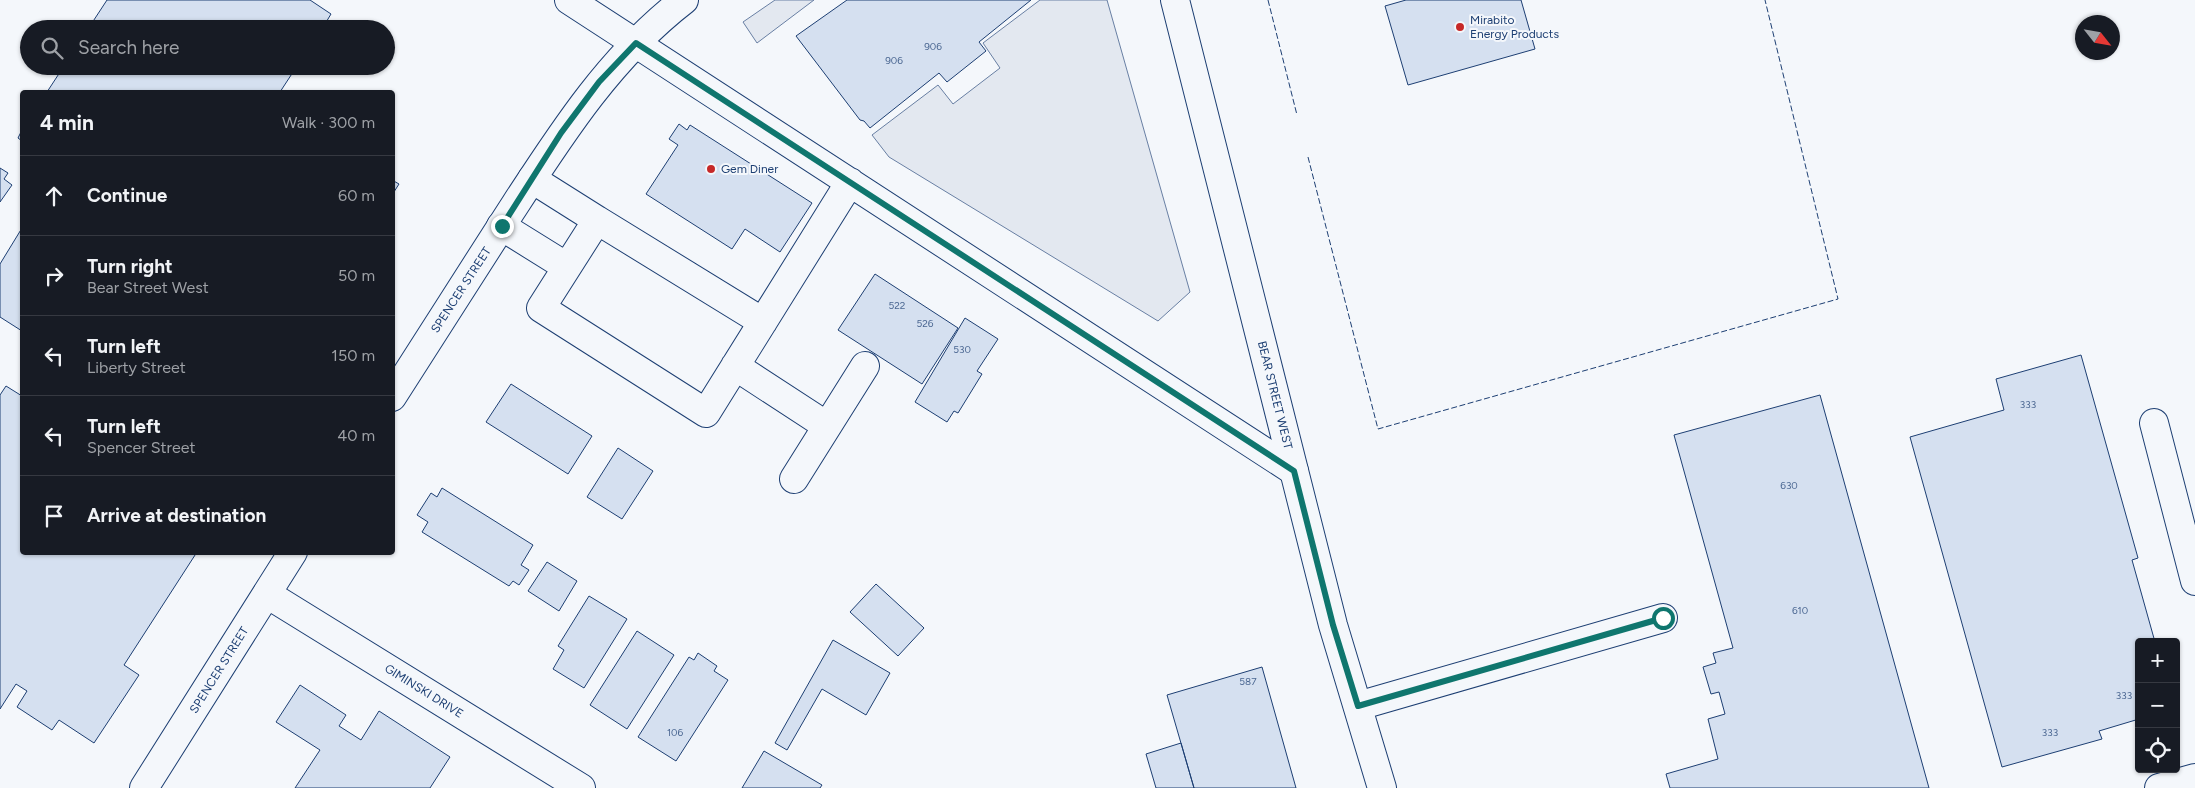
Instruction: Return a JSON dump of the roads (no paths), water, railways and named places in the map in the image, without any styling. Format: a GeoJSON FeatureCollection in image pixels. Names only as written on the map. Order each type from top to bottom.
{"type":"FeatureCollection","features":[{"type":"Feature","properties":{"kind":"main road"},"geometry":{"type":"LineString","coordinates":[[569,0],[1294,471]]}},
{"type":"Feature","properties":{"kind":"main road","name":"SPENCER STREET"},"geometry":{"type":"LineString","coordinates":[[395,392],[561,133],[599,82],[636,43],[684,0]]}},
{"type":"Feature","properties":{"kind":"main road","name":"BEAR STREET WEST"},"geometry":{"type":"LineString","coordinates":[[1175,0],[1333,625],[1382,788]]}},
{"type":"Feature","properties":{"kind":"main road"},"geometry":{"type":"LineString","coordinates":[[532,179],[763,322]]}},
{"type":"Feature","properties":{"kind":"main road"},"geometry":{"type":"LineString","coordinates":[[597,220],[541,308],[706,414],[850,182]]}},
{"type":"Feature","properties":{"kind":"main road"},"geometry":{"type":"LineString","coordinates":[[502,226],[567,267]]}},
{"type":"Feature","properties":{"kind":"main road"},"geometry":{"type":"LineString","coordinates":[[735,366],[827,426]]}},
{"type":"Feature","properties":{"kind":"main road"},"geometry":{"type":"LineString","coordinates":[[794,479],[864,366]]}},
{"type":"Feature","properties":{"kind":"main road"},"geometry":{"type":"LineString","coordinates":[[2154,423],[2195,581]]}},
{"type":"Feature","properties":{"kind":"main road","name":"SPENCER STREET"},"geometry":{"type":"LineString","coordinates":[[144,788],[291,555]]}},
{"type":"Feature","properties":{"kind":"main road","name":"GIMINSKI DRIVE"},"geometry":{"type":"LineString","coordinates":[[267,594],[581,788]]}},
{"type":"Feature","properties":{"kind":"main road"},"geometry":{"type":"LineString","coordinates":[[1358,706],[1663,618]]}},
{"type":"Feature","properties":{"kind":"main road"},"geometry":{"type":"LineString","coordinates":[[2159,788],[2195,778]]}},
{"type":"Feature","properties":{"kind":"place","name":"Mirabito Energy Products"},"geometry":{"type":"Point","coordinates":[1460,27]}},
{"type":"Feature","properties":{"kind":"place","name":"Gem Diner"},"geometry":{"type":"Point","coordinates":[711,169]}}]}
